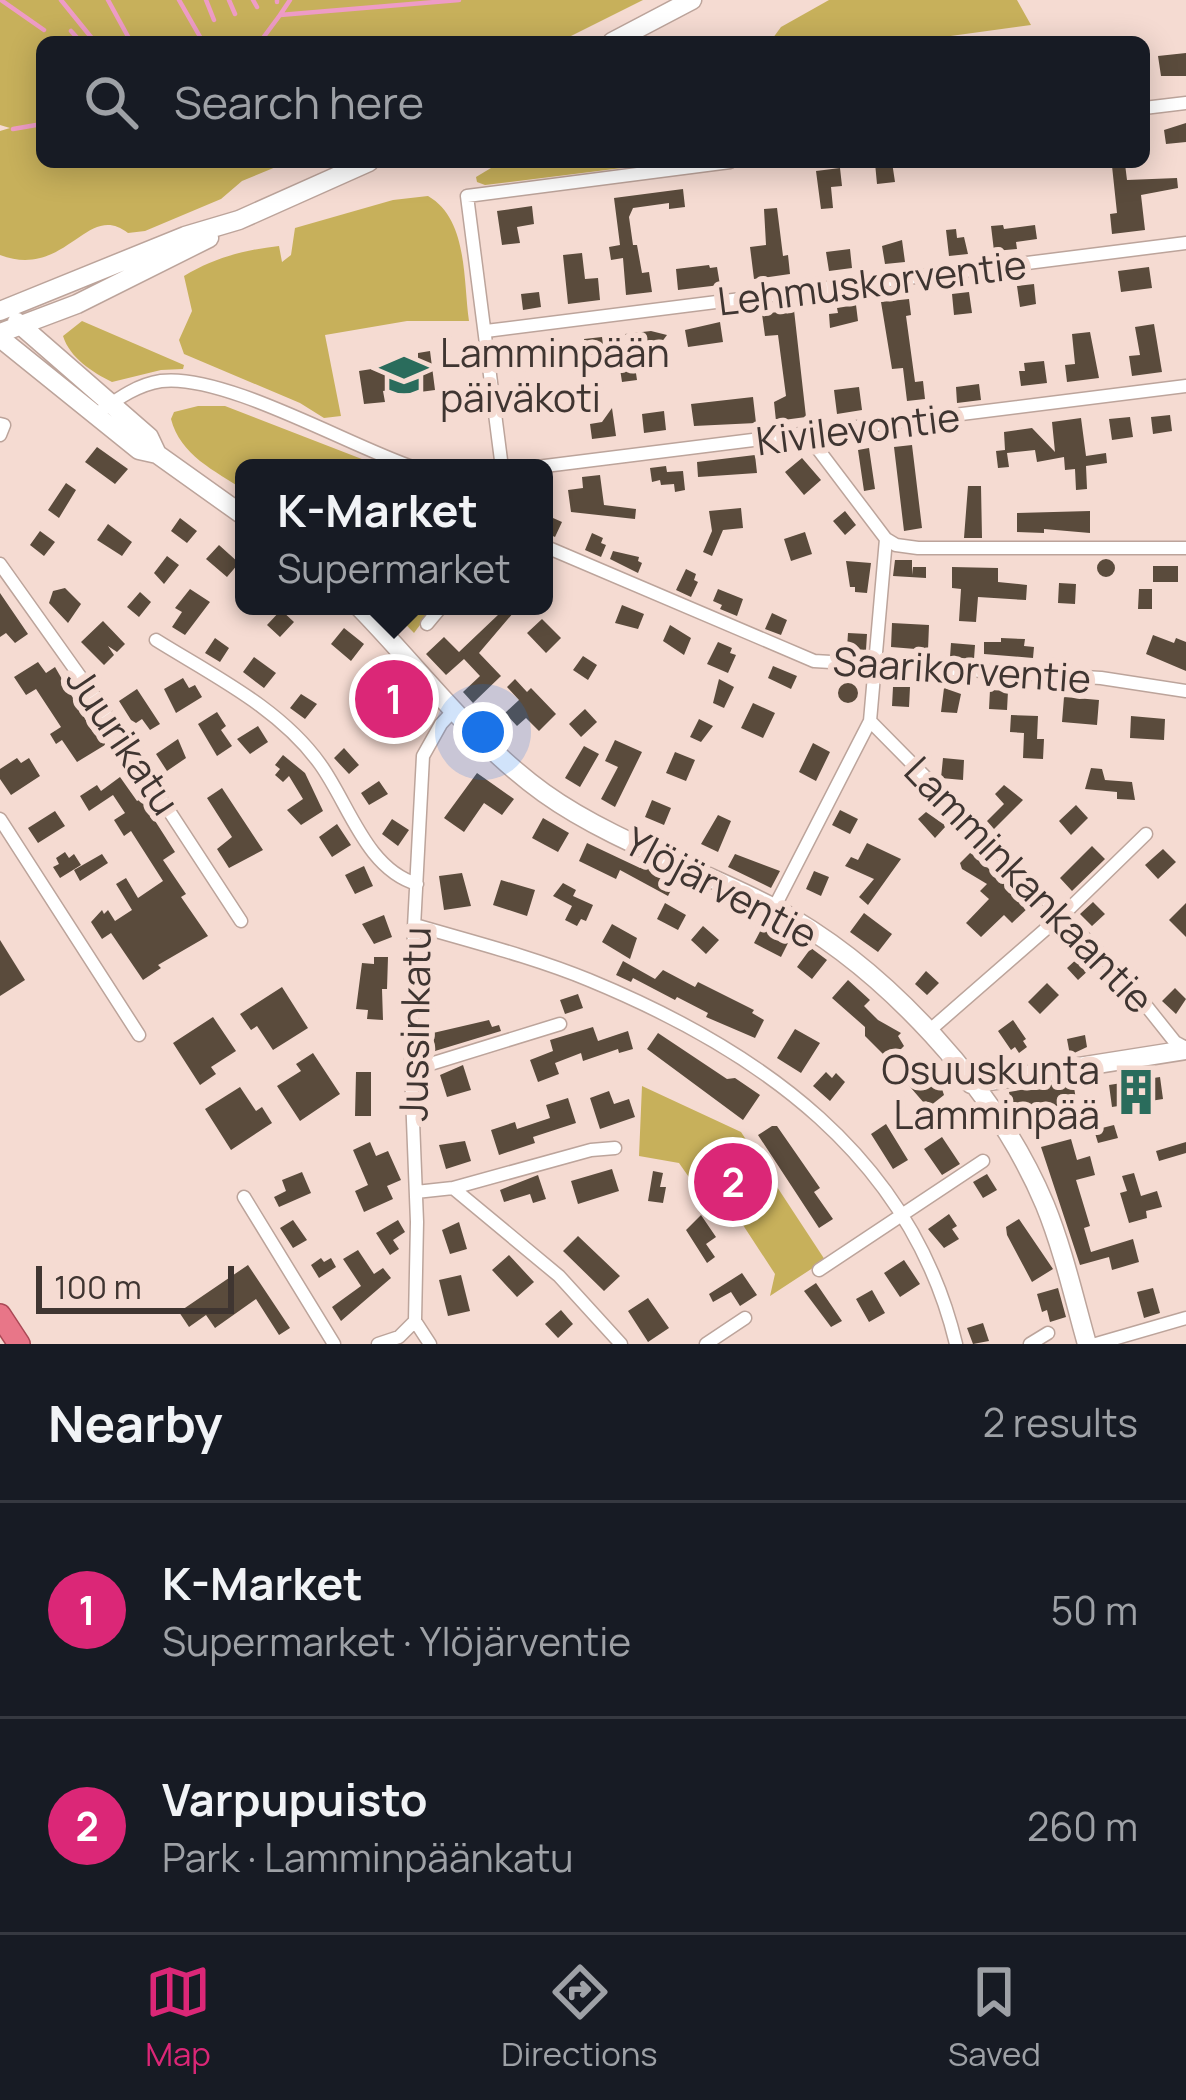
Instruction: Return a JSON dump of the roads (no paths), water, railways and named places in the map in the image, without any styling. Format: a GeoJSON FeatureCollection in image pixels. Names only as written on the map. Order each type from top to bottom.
{"type":"FeatureCollection","features":[{"type":"Feature","properties":{"kind":"highway"},"geometry":{"type":"LineString","coordinates":[[0,1315],[19,1344]]}},
{"type":"Feature","properties":{"kind":"main road"},"geometry":{"type":"LineString","coordinates":[[623,36],[692,0]]}},
{"type":"Feature","properties":{"kind":"main road"},"geometry":{"type":"LineString","coordinates":[[235,510],[157,454],[148,437],[102,410],[0,336],[77,304],[239,220],[355,168]]}},
{"type":"Feature","properties":{"kind":"main road"},"geometry":{"type":"LineString","coordinates":[[1,310],[184,236],[239,220]]}},
{"type":"Feature","properties":{"kind":"main road"},"geometry":{"type":"LineString","coordinates":[[1,310],[102,410]]}},
{"type":"Feature","properties":{"kind":"main road","name":"Ylöjärventie"},"geometry":{"type":"LineString","coordinates":[[366,615],[506,761],[556,800],[774,908],[862,969],[930,1030],[1024,1164],[1044,1203],[1092,1344]]}},
{"type":"Feature","properties":{"kind":"main road"},"geometry":{"type":"LineString","coordinates":[[971,1084],[1186,1049]]}},
{"type":"Feature","properties":{"kind":"street"},"geometry":{"type":"LineString","coordinates":[[1150,107],[1186,103]]}},
{"type":"Feature","properties":{"kind":"street"},"geometry":{"type":"LineString","coordinates":[[501,459],[467,196],[684,168]]}},
{"type":"Feature","properties":{"kind":"street","name":"Lehmuskorventie"},"geometry":{"type":"LineString","coordinates":[[486,331],[1186,243]]}},
{"type":"Feature","properties":{"kind":"street"},"geometry":{"type":"LineString","coordinates":[[102,410],[133,390],[158,382],[212,384],[393,459]]}},
{"type":"Feature","properties":{"kind":"street","name":"Kivilevontie"},"geometry":{"type":"LineString","coordinates":[[553,465],[1186,386]]}},
{"type":"Feature","properties":{"kind":"street"},"geometry":{"type":"LineString","coordinates":[[808,436],[886,539],[896,545],[1186,548]]}},
{"type":"Feature","properties":{"kind":"street"},"geometry":{"type":"LineString","coordinates":[[774,908],[870,721],[886,539]]}},
{"type":"Feature","properties":{"kind":"street","name":"Saarikorventie"},"geometry":{"type":"LineString","coordinates":[[553,550],[814,661],[1116,680],[1186,691]]}},
{"type":"Feature","properties":{"kind":"street","name":"Juurikatu"},"geometry":{"type":"LineString","coordinates":[[0,564],[94,696],[241,921]]}},
{"type":"Feature","properties":{"kind":"street"},"geometry":{"type":"LineString","coordinates":[[427,624],[434,615]]}},
{"type":"Feature","properties":{"kind":"street"},"geometry":{"type":"LineString","coordinates":[[156,640],[286,727],[319,761],[385,869],[417,884]]}},
{"type":"Feature","properties":{"kind":"street","name":"Jussinkatu"},"geometry":{"type":"LineString","coordinates":[[415,1321],[411,1070],[422,761],[454,709]]}},
{"type":"Feature","properties":{"kind":"street","name":"Lamminkankaantie"},"geometry":{"type":"LineString","coordinates":[[870,721],[1124,978],[1175,1042],[1186,1049]]}},
{"type":"Feature","properties":{"kind":"street"},"geometry":{"type":"LineString","coordinates":[[0,819],[140,1035]]}},
{"type":"Feature","properties":{"kind":"street"},"geometry":{"type":"LineString","coordinates":[[930,1030],[1071,907],[1146,834]]}},
{"type":"Feature","properties":{"kind":"street"},"geometry":{"type":"LineString","coordinates":[[415,925],[591,980],[731,1052],[809,1106],[850,1144],[902,1213],[940,1290],[956,1344]]}},
{"type":"Feature","properties":{"kind":"street"},"geometry":{"type":"LineString","coordinates":[[411,1070],[560,1024]]}},
{"type":"Feature","properties":{"kind":"street"},"geometry":{"type":"LineString","coordinates":[[416,1192],[453,1188],[591,1150],[615,1148]]}},
{"type":"Feature","properties":{"kind":"street"},"geometry":{"type":"LineString","coordinates":[[819,1270],[983,1161]]}},
{"type":"Feature","properties":{"kind":"street"},"geometry":{"type":"LineString","coordinates":[[453,1188],[560,1276],[621,1344]]}},
{"type":"Feature","properties":{"kind":"street"},"geometry":{"type":"LineString","coordinates":[[244,1197],[334,1344]]}},
{"type":"Feature","properties":{"kind":"street"},"geometry":{"type":"LineString","coordinates":[[706,1344],[745,1318]]}},
{"type":"Feature","properties":{"kind":"street"},"geometry":{"type":"LineString","coordinates":[[1092,1344],[1186,1318]]}},
{"type":"Feature","properties":{"kind":"street"},"geometry":{"type":"LineString","coordinates":[[378,1344],[399,1337],[415,1321],[430,1344]]}},
{"type":"Feature","properties":{"kind":"street"},"geometry":{"type":"LineString","coordinates":[[1030,1344],[1048,1333]]}},
{"type":"Feature","properties":{"kind":"waterway"},"geometry":{"type":"LineString","coordinates":[[1,0],[44,30]]}},
{"type":"Feature","properties":{"kind":"waterway"},"geometry":{"type":"LineString","coordinates":[[61,0],[90,36]]}},
{"type":"Feature","properties":{"kind":"waterway"},"geometry":{"type":"LineString","coordinates":[[108,0],[128,36]]}},
{"type":"Feature","properties":{"kind":"waterway"},"geometry":{"type":"LineString","coordinates":[[179,0],[200,36]]}},
{"type":"Feature","properties":{"kind":"waterway"},"geometry":{"type":"LineString","coordinates":[[206,0],[214,20]]}},
{"type":"Feature","properties":{"kind":"waterway"},"geometry":{"type":"LineString","coordinates":[[229,0],[235,14]]}},
{"type":"Feature","properties":{"kind":"waterway"},"geometry":{"type":"LineString","coordinates":[[253,0],[257,7]]}},
{"type":"Feature","properties":{"kind":"waterway"},"geometry":{"type":"LineString","coordinates":[[280,15],[290,0]]}},
{"type":"Feature","properties":{"kind":"waterway"},"geometry":{"type":"LineString","coordinates":[[264,36],[280,15],[459,0]]}},
{"type":"Feature","properties":{"kind":"waterway"},"geometry":{"type":"LineString","coordinates":[[71,31],[76,36]]}},
{"type":"Feature","properties":{"kind":"waterway"},"geometry":{"type":"LineString","coordinates":[[13,129],[36,125]]}},
{"type":"Feature","properties":{"kind":"place","name":"Lamminpään päiväkoti"},"geometry":{"type":"Point","coordinates":[404,375]}},
{"type":"Feature","properties":{"kind":"place","name":"K-Market"},"geometry":{"type":"Point","coordinates":[394,699]}},
{"type":"Feature","properties":{"kind":"place","name":"Osuuskunta Lamminpää"},"geometry":{"type":"Point","coordinates":[1136,1092]}},
{"type":"Feature","properties":{"kind":"place","name":"Varpupuisto"},"geometry":{"type":"Point","coordinates":[733,1182]}}]}
